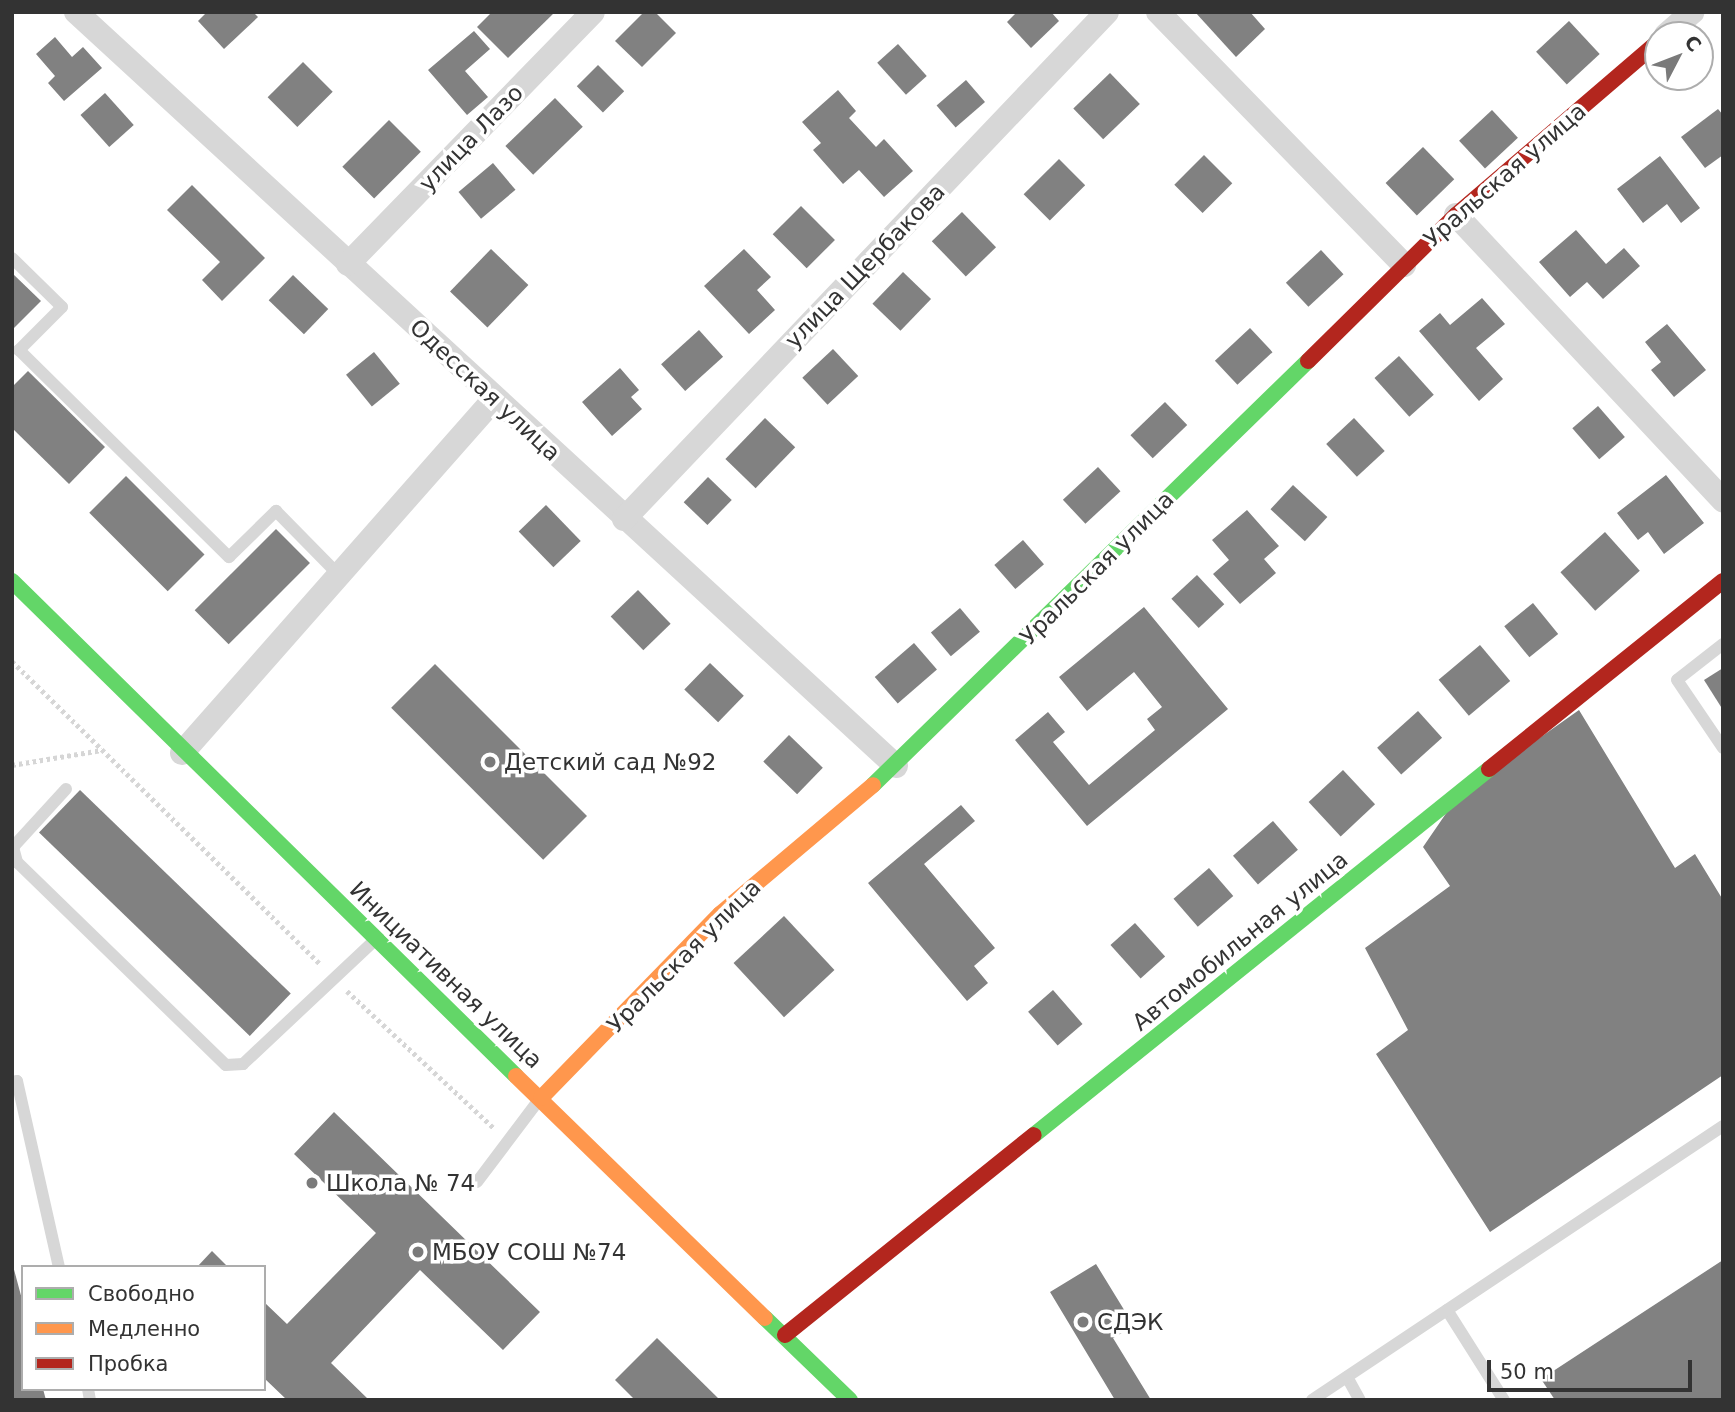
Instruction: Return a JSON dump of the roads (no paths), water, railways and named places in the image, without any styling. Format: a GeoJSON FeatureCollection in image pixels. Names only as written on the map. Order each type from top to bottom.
{"type":"FeatureCollection","features":[{"type":"Feature","properties":{"kind":"street","name":"Одесская улица"},"geometry":{"type":"LineString","coordinates":[[76,12],[624,519],[896,766]]}},
{"type":"Feature","properties":{"kind":"street","name":"улица Лазо"},"geometry":{"type":"LineString","coordinates":[[348,264],[593,12]]}},
{"type":"Feature","properties":{"kind":"street","name":"улица Щербакова"},"geometry":{"type":"LineString","coordinates":[[624,519],[1107,12]]}},
{"type":"Feature","properties":{"kind":"street"},"geometry":{"type":"LineString","coordinates":[[1158,12],[1404,265]]}},
{"type":"Feature","properties":{"kind":"street","name":"Уральская улица"},"geometry":{"type":"LineString","coordinates":[[541,1098],[720,914],[896,766],[1456,215],[1644,54]]}},
{"type":"Feature","properties":{"kind":"street"},"geometry":{"type":"LineString","coordinates":[[1456,215],[1723,500]]}},
{"type":"Feature","properties":{"kind":"street"},"geometry":{"type":"LineString","coordinates":[[182,753],[495,398]]}},
{"type":"Feature","properties":{"kind":"street","name":"Инициативная улица"},"geometry":{"type":"LineString","coordinates":[[12,581],[182,753],[850,1400]]}},
{"type":"Feature","properties":{"kind":"street","name":"Автомобильная улица"},"geometry":{"type":"LineString","coordinates":[[785,1335],[1723,581]]}},
{"type":"Feature","properties":{"kind":"lane"},"geometry":{"type":"LineString","coordinates":[[12,258],[62,307],[16,353],[229,557],[276,512],[339,575]]}},
{"type":"Feature","properties":{"kind":"lane"},"geometry":{"type":"LineString","coordinates":[[1723,644],[1677,680],[1723,748]]}},
{"type":"Feature","properties":{"kind":"lane"},"geometry":{"type":"LineString","coordinates":[[66,789],[13,847],[17,862],[226,1065],[243,1064],[376,939]]}},
{"type":"Feature","properties":{"kind":"lane"},"geometry":{"type":"LineString","coordinates":[[12,1082],[17,1082],[59,1265]]}},
{"type":"Feature","properties":{"kind":"lane"},"geometry":{"type":"LineString","coordinates":[[477,1182],[541,1098]]}},
{"type":"Feature","properties":{"kind":"lane"},"geometry":{"type":"LineString","coordinates":[[1312,1400],[1723,1126]]}},
{"type":"Feature","properties":{"kind":"lane"},"geometry":{"type":"LineString","coordinates":[[1447,1310],[1504,1400]]}},
{"type":"Feature","properties":{"kind":"lane"},"geometry":{"type":"LineString","coordinates":[[1347,1377],[1360,1400]]}},
{"type":"Feature","properties":{"kind":"place","name":"Детский сад №92"},"geometry":{"type":"Point","coordinates":[490,762]}},
{"type":"Feature","properties":{"kind":"place","name":"Школа № 74"},"geometry":{"type":"Point","coordinates":[312,1183]}},
{"type":"Feature","properties":{"kind":"place","name":"МБОУ СОШ №74"},"geometry":{"type":"Point","coordinates":[418,1252]}},
{"type":"Feature","properties":{"kind":"place","name":"СДЭК"},"geometry":{"type":"Point","coordinates":[1083,1322]}}]}
